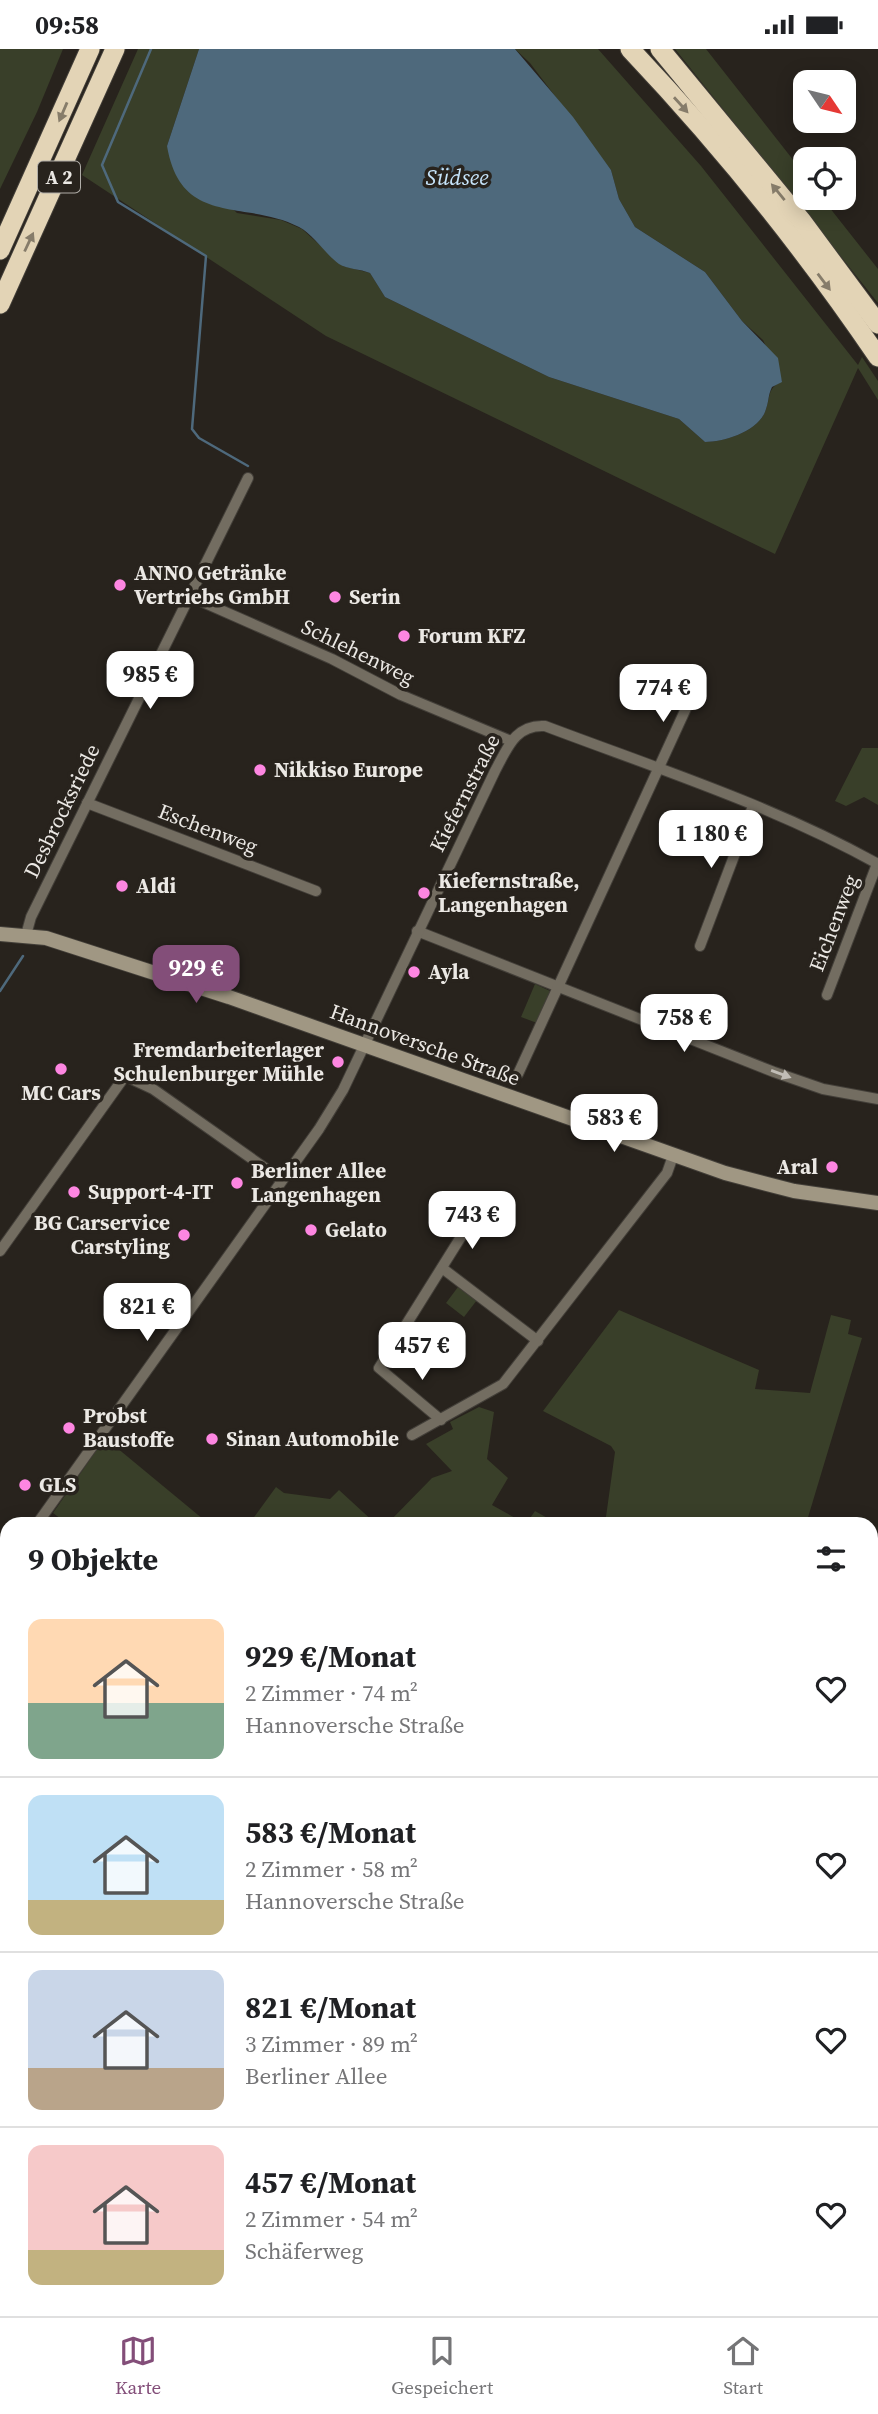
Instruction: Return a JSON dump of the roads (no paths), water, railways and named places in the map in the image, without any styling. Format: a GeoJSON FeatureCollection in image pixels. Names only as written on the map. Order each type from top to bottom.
{"type":"FeatureCollection","features":[{"type":"Feature","properties":{"kind":"highway","name":"A 2"},"geometry":{"type":"LineString","coordinates":[[0,250],[90,49]]}},
{"type":"Feature","properties":{"kind":"highway","name":"A 2"},"geometry":{"type":"LineString","coordinates":[[0,304],[115,49]]}},
{"type":"Feature","properties":{"kind":"highway"},"geometry":{"type":"LineString","coordinates":[[630,49],[711,139],[787,232],[878,357]]}},
{"type":"Feature","properties":{"kind":"highway"},"geometry":{"type":"LineString","coordinates":[[660,49],[800,220],[878,324]]}},
{"type":"Feature","properties":{"kind":"main road","name":"Hannoversche Straße"},"geometry":{"type":"LineString","coordinates":[[0,934],[46,938],[229,997],[673,1156],[778,1188],[878,1203]]}},
{"type":"Feature","properties":{"kind":"street","name":"Desbrocksriede"},"geometry":{"type":"LineString","coordinates":[[26,935],[31,917],[248,478]]}},
{"type":"Feature","properties":{"kind":"street","name":"Schlehenweg"},"geometry":{"type":"LineString","coordinates":[[189,596],[332,659],[401,695],[511,741]]}},
{"type":"Feature","properties":{"kind":"street"},"geometry":{"type":"LineString","coordinates":[[518,1074],[694,691]]}},
{"type":"Feature","properties":{"kind":"street","name":"Kiefernstraße"},"geometry":{"type":"LineString","coordinates":[[42,1517],[319,1129],[363,1045],[511,741],[524,729],[545,726],[659,769],[835,840],[878,864]]}},
{"type":"Feature","properties":{"kind":"street","name":"Eschenweg"},"geometry":{"type":"LineString","coordinates":[[88,803],[316,891]]}},
{"type":"Feature","properties":{"kind":"street"},"geometry":{"type":"LineString","coordinates":[[699,946],[753,806]]}},
{"type":"Feature","properties":{"kind":"street","name":"Eichenweg"},"geometry":{"type":"LineString","coordinates":[[827,995],[878,864]]}},
{"type":"Feature","properties":{"kind":"street"},"geometry":{"type":"LineString","coordinates":[[418,931],[823,1089],[878,1099]]}},
{"type":"Feature","properties":{"kind":"street"},"geometry":{"type":"LineString","coordinates":[[0,1251],[125,1076],[153,1089],[282,1180]]}},
{"type":"Feature","properties":{"kind":"street"},"geometry":{"type":"LineString","coordinates":[[412,1436],[497,1390],[667,1173],[673,1156]]}},
{"type":"Feature","properties":{"kind":"street"},"geometry":{"type":"LineString","coordinates":[[441,1420],[379,1368],[474,1216]]}},
{"type":"Feature","properties":{"kind":"street"},"geometry":{"type":"LineString","coordinates":[[442,1268],[538,1341]]}},
{"type":"Feature","properties":{"kind":"water","name":"Südsee"},"geometry":{"type":"Polygon","coordinates":[[[199,49],[515,49],[573,117],[611,170],[619,199],[635,227],[705,272],[742,321],[778,358],[782,382],[772,387],[762,417],[741,434],[705,442],[679,419],[549,377],[385,297],[370,273],[339,264],[299,227],[258,214],[218,207],[201,200],[186,189],[174,172],[167,146],[199,49]]]}},
{"type":"Feature","properties":{"kind":"waterway"},"geometry":{"type":"LineString","coordinates":[[151,49],[102,165],[118,202],[206,256],[192,429],[199,438],[248,466]]}},
{"type":"Feature","properties":{"kind":"waterway"},"geometry":{"type":"LineString","coordinates":[[0,991],[23,956]]}},
{"type":"Feature","properties":{"kind":"place","name":"ANNO Getränke Vertriebs GmbH"},"geometry":{"type":"Point","coordinates":[120,585]}},
{"type":"Feature","properties":{"kind":"place","name":"Serin"},"geometry":{"type":"Point","coordinates":[335,597]}},
{"type":"Feature","properties":{"kind":"place","name":"Forum KFZ"},"geometry":{"type":"Point","coordinates":[404,636]}},
{"type":"Feature","properties":{"kind":"place","name":"Nikkiso Europe"},"geometry":{"type":"Point","coordinates":[260,770]}},
{"type":"Feature","properties":{"kind":"place","name":"Aldi"},"geometry":{"type":"Point","coordinates":[122,886]}},
{"type":"Feature","properties":{"kind":"place","name":"Kiefernstraße, Langenhagen"},"geometry":{"type":"Point","coordinates":[424,893]}},
{"type":"Feature","properties":{"kind":"place","name":"Ayla"},"geometry":{"type":"Point","coordinates":[414,972]}},
{"type":"Feature","properties":{"kind":"place","name":"Fremdarbeiterlager Schulenburger Mühle"},"geometry":{"type":"Point","coordinates":[338,1062]}},
{"type":"Feature","properties":{"kind":"place","name":"MC Cars"},"geometry":{"type":"Point","coordinates":[61,1069]}},
{"type":"Feature","properties":{"kind":"place","name":"Aral"},"geometry":{"type":"Point","coordinates":[832,1167]}},
{"type":"Feature","properties":{"kind":"place","name":"Berliner Allee Langenhagen"},"geometry":{"type":"Point","coordinates":[237,1183]}},
{"type":"Feature","properties":{"kind":"place","name":"Support-4-IT"},"geometry":{"type":"Point","coordinates":[74,1192]}},
{"type":"Feature","properties":{"kind":"place","name":"Gelato"},"geometry":{"type":"Point","coordinates":[311,1230]}},
{"type":"Feature","properties":{"kind":"place","name":"BG Carservice Carstyling"},"geometry":{"type":"Point","coordinates":[184,1235]}},
{"type":"Feature","properties":{"kind":"place","name":"Probst Baustoffe"},"geometry":{"type":"Point","coordinates":[69,1428]}},
{"type":"Feature","properties":{"kind":"place","name":"Sinan Automobile"},"geometry":{"type":"Point","coordinates":[212,1439]}},
{"type":"Feature","properties":{"kind":"place","name":"GLS"},"geometry":{"type":"Point","coordinates":[25,1485]}}]}
